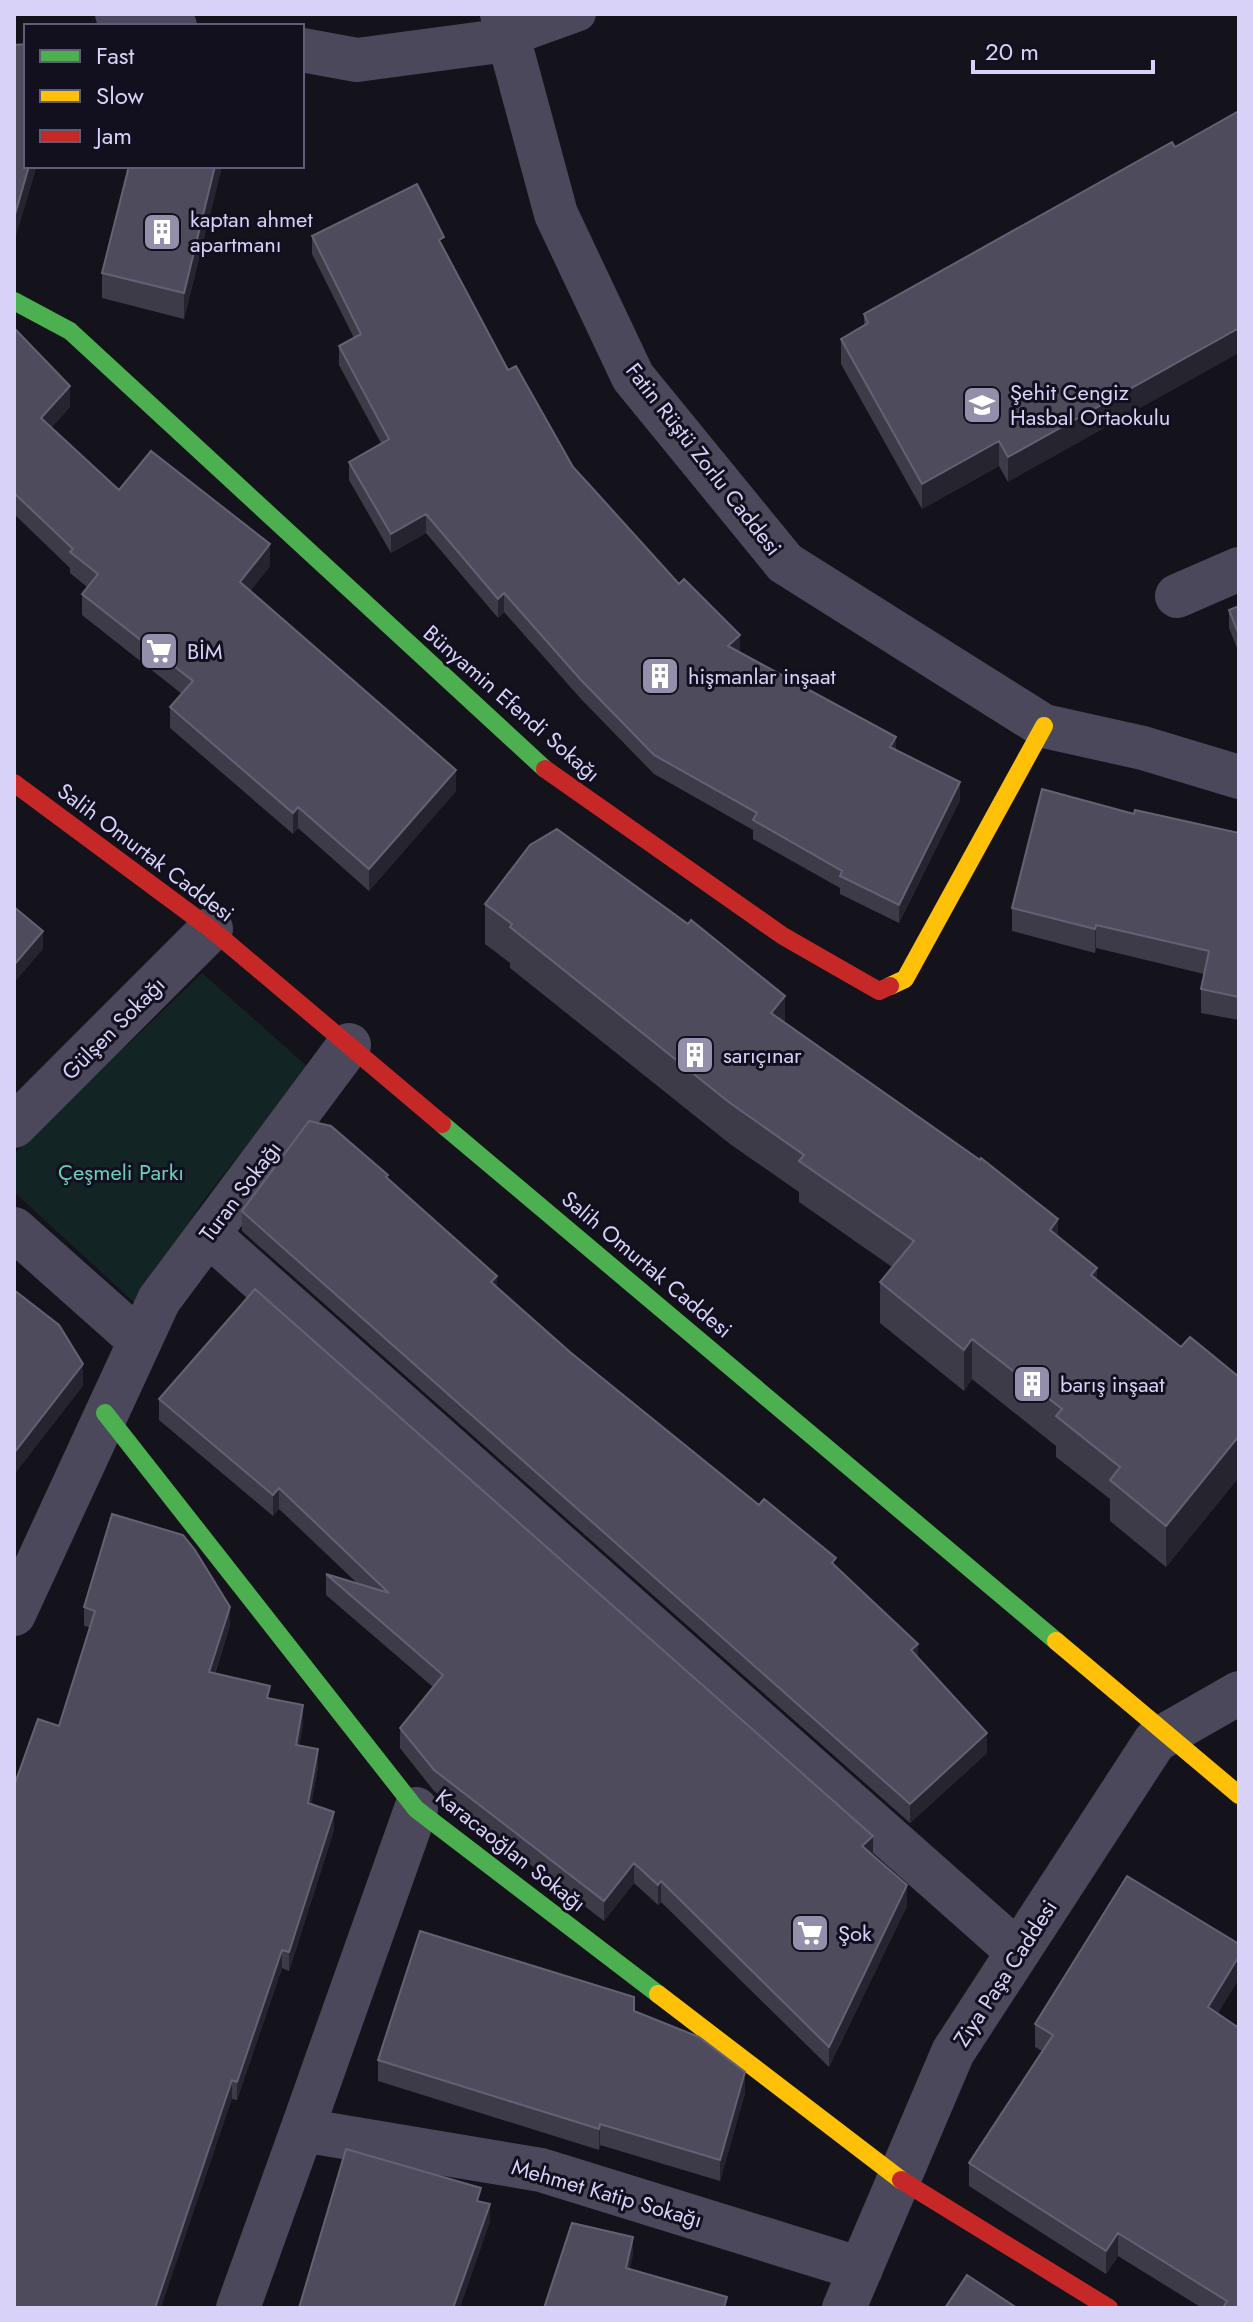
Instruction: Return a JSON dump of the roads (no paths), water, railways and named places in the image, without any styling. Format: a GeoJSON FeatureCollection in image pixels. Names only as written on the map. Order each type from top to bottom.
{"type":"FeatureCollection","features":[{"type":"Feature","properties":{"kind":"street"},"geometry":{"type":"LineString","coordinates":[[117,14],[165,24]]}},
{"type":"Feature","properties":{"kind":"street"},"geometry":{"type":"LineString","coordinates":[[304,50],[357,60],[505,27]]}},
{"type":"Feature","properties":{"kind":"street","name":"Fatin Rüştü Zorlu Caddesi"},"geometry":{"type":"LineString","coordinates":[[505,27],[556,214],[633,377],[785,563],[1044,726],[1143,748],[1239,777]]}},
{"type":"Feature","properties":{"kind":"street","name":"Bünyamin Efendi Sokağı"},"geometry":{"type":"LineString","coordinates":[[14,301],[70,331],[555,778],[783,936],[879,991],[905,979],[1044,726]]}},
{"type":"Feature","properties":{"kind":"street"},"geometry":{"type":"LineString","coordinates":[[1177,596],[1239,569]]}},
{"type":"Feature","properties":{"kind":"street","name":"Salih Omurtak Caddesi"},"geometry":{"type":"LineString","coordinates":[[14,783],[211,929],[1239,1795]]}},
{"type":"Feature","properties":{"kind":"street","name":"Gülşen Sokağı"},"geometry":{"type":"LineString","coordinates":[[14,1126],[211,929]]}},
{"type":"Feature","properties":{"kind":"street","name":"Turan Sokağı"},"geometry":{"type":"LineString","coordinates":[[14,1614],[159,1300],[349,1045]]}},
{"type":"Feature","properties":{"kind":"street"},"geometry":{"type":"LineString","coordinates":[[14,1229],[140,1341]]}},
{"type":"Feature","properties":{"kind":"street"},"geometry":{"type":"LineString","coordinates":[[208,1234],[1018,1952]]}},
{"type":"Feature","properties":{"kind":"street","name":"Karacaoğlan Sokağı"},"geometry":{"type":"LineString","coordinates":[[105,1413],[416,1809],[899,2179],[1109,2308]]}},
{"type":"Feature","properties":{"kind":"street","name":"Ziya Paşa Caddesi"},"geometry":{"type":"LineString","coordinates":[[853,2289],[953,2052],[1155,1741],[1239,1693]]}},
{"type":"Feature","properties":{"kind":"street"},"geometry":{"type":"LineString","coordinates":[[238,2308],[416,1809]]}},
{"type":"Feature","properties":{"kind":"street","name":"Mehmet Katip Sokağı"},"geometry":{"type":"LineString","coordinates":[[302,2130],[541,2170],[853,2289]]}},
{"type":"Feature","properties":{"kind":"lane"},"geometry":{"type":"LineString","coordinates":[[505,27],[579,14]]}},
{"type":"Feature","properties":{"kind":"place","name":"kaptan ahmet apartmanı"},"geometry":{"type":"Point","coordinates":[162,232]}},
{"type":"Feature","properties":{"kind":"place","name":"Şehit Cengiz Hasbal Ortaokulu"},"geometry":{"type":"Point","coordinates":[982,405]}},
{"type":"Feature","properties":{"kind":"place","name":"BİM"},"geometry":{"type":"Point","coordinates":[159,651]}},
{"type":"Feature","properties":{"kind":"place","name":"hişmanlar inşaat"},"geometry":{"type":"Point","coordinates":[660,676]}},
{"type":"Feature","properties":{"kind":"place","name":"sarıçınar"},"geometry":{"type":"Point","coordinates":[695,1055]}},
{"type":"Feature","properties":{"kind":"place","name":"barış inşaat"},"geometry":{"type":"Point","coordinates":[1032,1384]}},
{"type":"Feature","properties":{"kind":"place","name":"Şok"},"geometry":{"type":"Point","coordinates":[810,1933]}},
{"type":"Feature","properties":{"kind":"park label","name":"Çeşmeli Parkı"},"geometry":{"type":"Point","coordinates":[121,1172]}}]}
